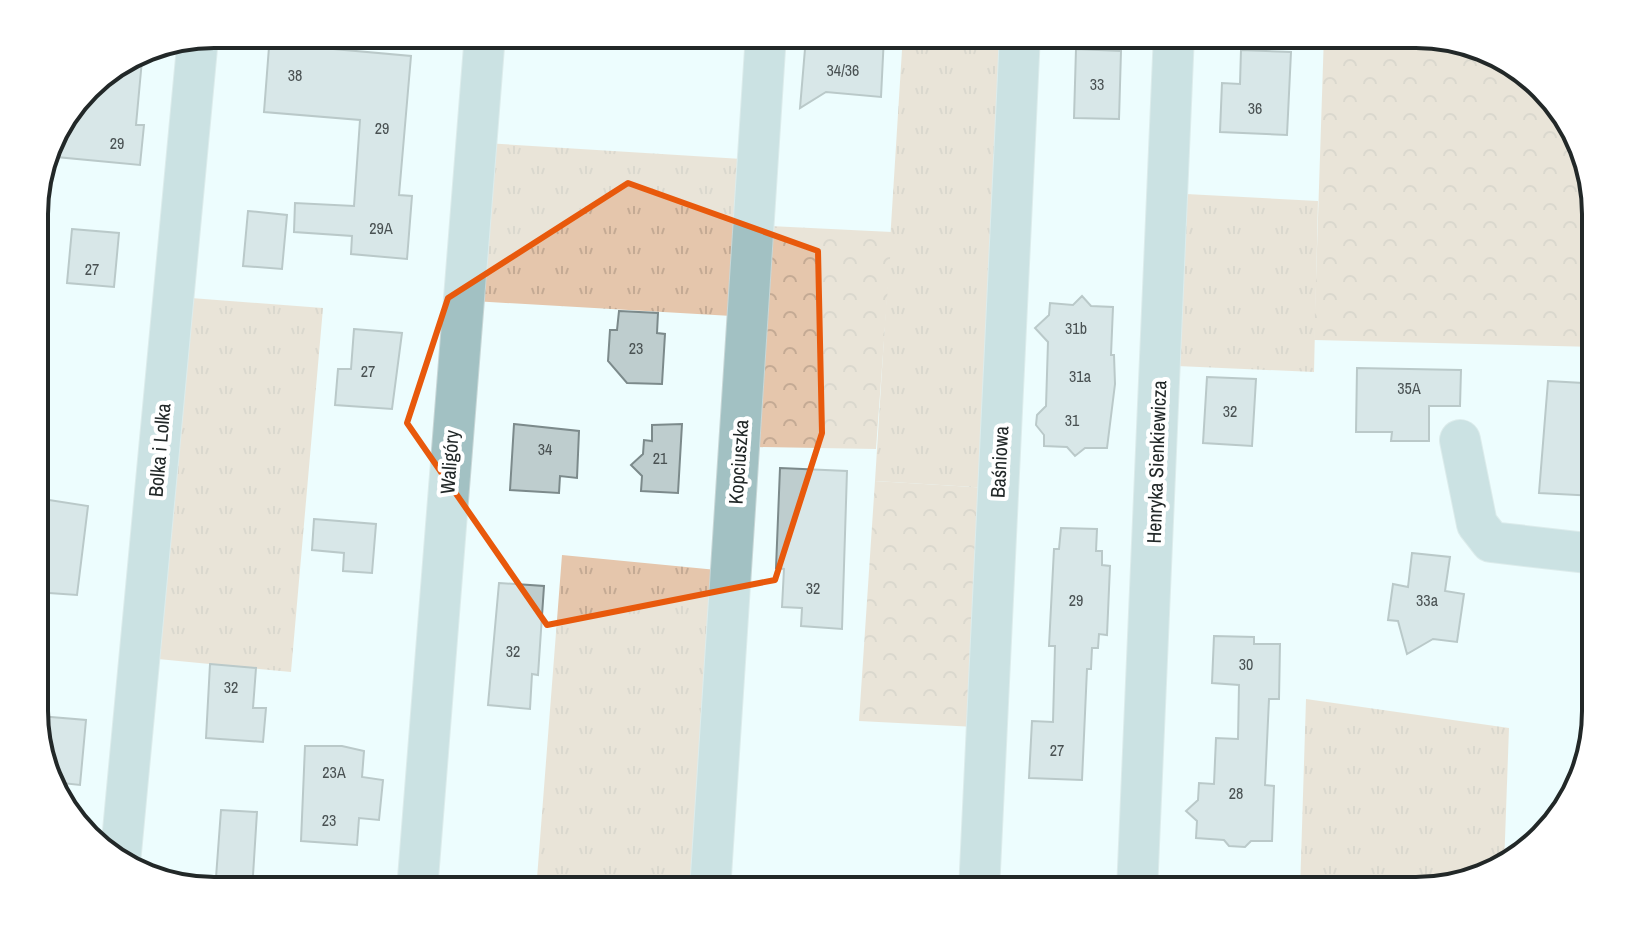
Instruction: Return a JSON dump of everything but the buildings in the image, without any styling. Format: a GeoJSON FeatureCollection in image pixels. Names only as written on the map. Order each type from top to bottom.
{"type":"FeatureCollection","features":[{"type":"Feature","properties":{"kind":"street","name":"Waligóry"},"geometry":{"type":"LineString","coordinates":[[418,877],[484,48]]}},
{"type":"Feature","properties":{"kind":"street","name":"Kopciuszka"},"geometry":{"type":"LineString","coordinates":[[711,877],[765,48]]}},
{"type":"Feature","properties":{"kind":"street","name":"Baśniowa"},"geometry":{"type":"LineString","coordinates":[[980,877],[1019,48]]}},
{"type":"Feature","properties":{"kind":"street","name":"Henryka Sienkiewicza"},"geometry":{"type":"LineString","coordinates":[[1138,877],[1173,48]]}},
{"type":"Feature","properties":{"kind":"street","name":"Bolka i Lolka"},"geometry":{"type":"LineString","coordinates":[[121,849],[197,49]]}},
{"type":"Feature","properties":{"kind":"street"},"geometry":{"type":"LineString","coordinates":[[1460,440],[1477,524],[1491,542],[1582,552]]}},
{"type":"Feature","properties":{"kind":"highlighted area"},"geometry":{"type":"Polygon","coordinates":[[[628,183],[818,251],[822,433],[775,580],[547,625],[407,423],[448,298],[628,183]]]}},
{"type":"Feature","properties":{"kind":"green space"},"geometry":{"type":"Polygon","coordinates":[[[902,48],[1011,48],[989,488],[875,481],[902,48]]]}},
{"type":"Feature","properties":{"kind":"green space"},"geometry":{"type":"Polygon","coordinates":[[[1324,48],[1438,49],[1480,61],[1517,82],[1548,113],[1560,131],[1579,181],[1582,203],[1582,347],[1314,340],[1324,48]]]}},
{"type":"Feature","properties":{"kind":"green space"},"geometry":{"type":"Polygon","coordinates":[[[485,143],[742,159],[732,316],[473,301],[485,143]]]}},
{"type":"Feature","properties":{"kind":"green space"},"geometry":{"type":"Polygon","coordinates":[[[1186,194],[1318,201],[1314,372],[1177,366],[1186,194]]]}},
{"type":"Feature","properties":{"kind":"green space"},"geometry":{"type":"Polygon","coordinates":[[[770,226],[892,232],[876,449],[756,447],[770,226]]]}},
{"type":"Feature","properties":{"kind":"green space"},"geometry":{"type":"Polygon","coordinates":[[[191,298],[323,308],[291,672],[158,659],[191,298]]]}},
{"type":"Feature","properties":{"kind":"green space"},"geometry":{"type":"Polygon","coordinates":[[[875,481],[989,488],[976,727],[859,721],[875,481]]]}},
{"type":"Feature","properties":{"kind":"green space"},"geometry":{"type":"Polygon","coordinates":[[[562,555],[717,570],[700,877],[537,877],[562,555]]]}},
{"type":"Feature","properties":{"kind":"green space"},"geometry":{"type":"Polygon","coordinates":[[[1306,699],[1509,728],[1505,851],[1459,871],[1427,877],[1300,877],[1306,699]]]}}]}
